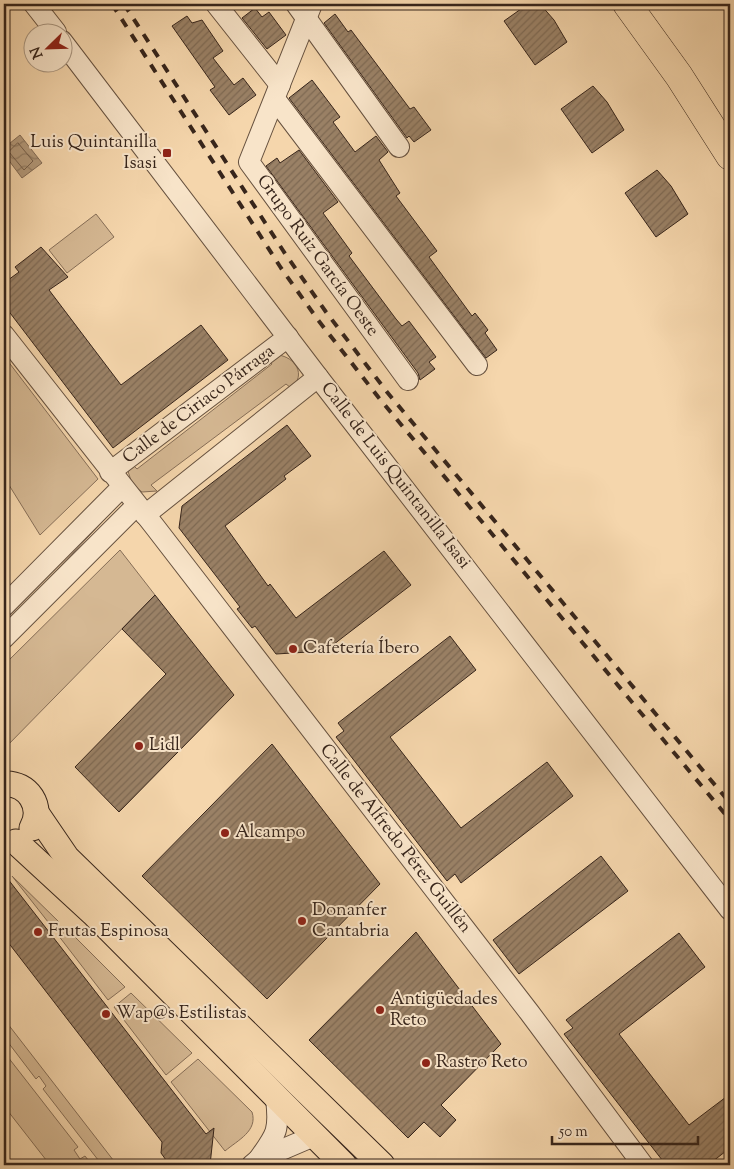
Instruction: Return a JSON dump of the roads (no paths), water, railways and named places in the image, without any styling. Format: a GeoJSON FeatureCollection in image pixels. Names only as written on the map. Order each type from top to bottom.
{"type":"FeatureCollection","features":[{"type":"Feature","properties":{"kind":"highway"},"geometry":{"type":"LineString","coordinates":[[626,4],[678,76],[730,156]]}},
{"type":"Feature","properties":{"kind":"main road"},"geometry":{"type":"LineString","coordinates":[[4,784],[12,784],[25,790],[34,800],[37,814],[67,858],[382,1165]]}},
{"type":"Feature","properties":{"kind":"main road"},"geometry":{"type":"LineString","coordinates":[[10,842],[27,836],[34,826],[37,814]]}},
{"type":"Feature","properties":{"kind":"main road"},"geometry":{"type":"LineString","coordinates":[[10,842],[93,912],[276,1099],[344,1165]]}},
{"type":"Feature","properties":{"kind":"street"},"geometry":{"type":"LineString","coordinates":[[34,4],[48,22]]}},
{"type":"Feature","properties":{"kind":"street"},"geometry":{"type":"LineString","coordinates":[[216,4],[277,92],[477,364]]}},
{"type":"Feature","properties":{"kind":"street","name":"Grupo Ruiz García Oeste"},"geometry":{"type":"LineString","coordinates":[[305,9],[277,92],[249,162],[408,380]]}},
{"type":"Feature","properties":{"kind":"street","name":"Grupo Ruiz García Oeste"},"geometry":{"type":"LineString","coordinates":[[305,9],[399,147]]}},
{"type":"Feature","properties":{"kind":"street","name":"Calle de Luis Quintanilla Isasi"},"geometry":{"type":"LineString","coordinates":[[72,54],[730,910]]}},
{"type":"Feature","properties":{"kind":"street"},"geometry":{"type":"LineString","coordinates":[[4,335],[116,479]]}},
{"type":"Feature","properties":{"kind":"street","name":"Calle de Ciriaco Párraga"},"geometry":{"type":"LineString","coordinates":[[4,606],[116,479],[288,337]]}},
{"type":"Feature","properties":{"kind":"street"},"geometry":{"type":"LineString","coordinates":[[4,638],[141,510],[318,376]]}},
{"type":"Feature","properties":{"kind":"street","name":"Calle de Alfredo Pérez Guillén"},"geometry":{"type":"LineString","coordinates":[[116,479],[529,1012],[643,1165]]}},
{"type":"Feature","properties":{"kind":"street"},"geometry":{"type":"LineString","coordinates":[[255,1163],[274,1137],[279,1122],[276,1099]]}},
{"type":"Feature","properties":{"kind":"street"},"geometry":{"type":"LineString","coordinates":[[255,1163],[314,1136]]}},
{"type":"Feature","properties":{"kind":"water"},"geometry":{"type":"Polygon","coordinates":[[[20,135],[42,163],[22,178],[4,154],[4,148],[20,135]]]}},
{"type":"Feature","properties":{"kind":"railway"},"geometry":{"type":"LineString","coordinates":[[112,4],[281,268],[318,320],[379,398],[730,820]]}},
{"type":"Feature","properties":{"kind":"railway"},"geometry":{"type":"LineString","coordinates":[[124,4],[284,252],[326,312],[387,392],[730,803]]}},
{"type":"Feature","properties":{"kind":"place","name":"Luis Quintanilla Isasi"},"geometry":{"type":"Point","coordinates":[167,153]}},
{"type":"Feature","properties":{"kind":"place","name":"Cafetería Íbero"},"geometry":{"type":"Point","coordinates":[293,649]}},
{"type":"Feature","properties":{"kind":"place","name":"Lidl"},"geometry":{"type":"Point","coordinates":[139,746]}},
{"type":"Feature","properties":{"kind":"place","name":"Alcampo"},"geometry":{"type":"Point","coordinates":[225,833]}},
{"type":"Feature","properties":{"kind":"place","name":"Donanfer Cantabria"},"geometry":{"type":"Point","coordinates":[302,921]}},
{"type":"Feature","properties":{"kind":"place","name":"Frutas Espinosa"},"geometry":{"type":"Point","coordinates":[38,932]}},
{"type":"Feature","properties":{"kind":"place","name":"Antigüedades Reto"},"geometry":{"type":"Point","coordinates":[380,1010]}},
{"type":"Feature","properties":{"kind":"place","name":"Wap@s Estilistas"},"geometry":{"type":"Point","coordinates":[106,1014]}},
{"type":"Feature","properties":{"kind":"place","name":"Rastro Reto"},"geometry":{"type":"Point","coordinates":[426,1063]}}]}
